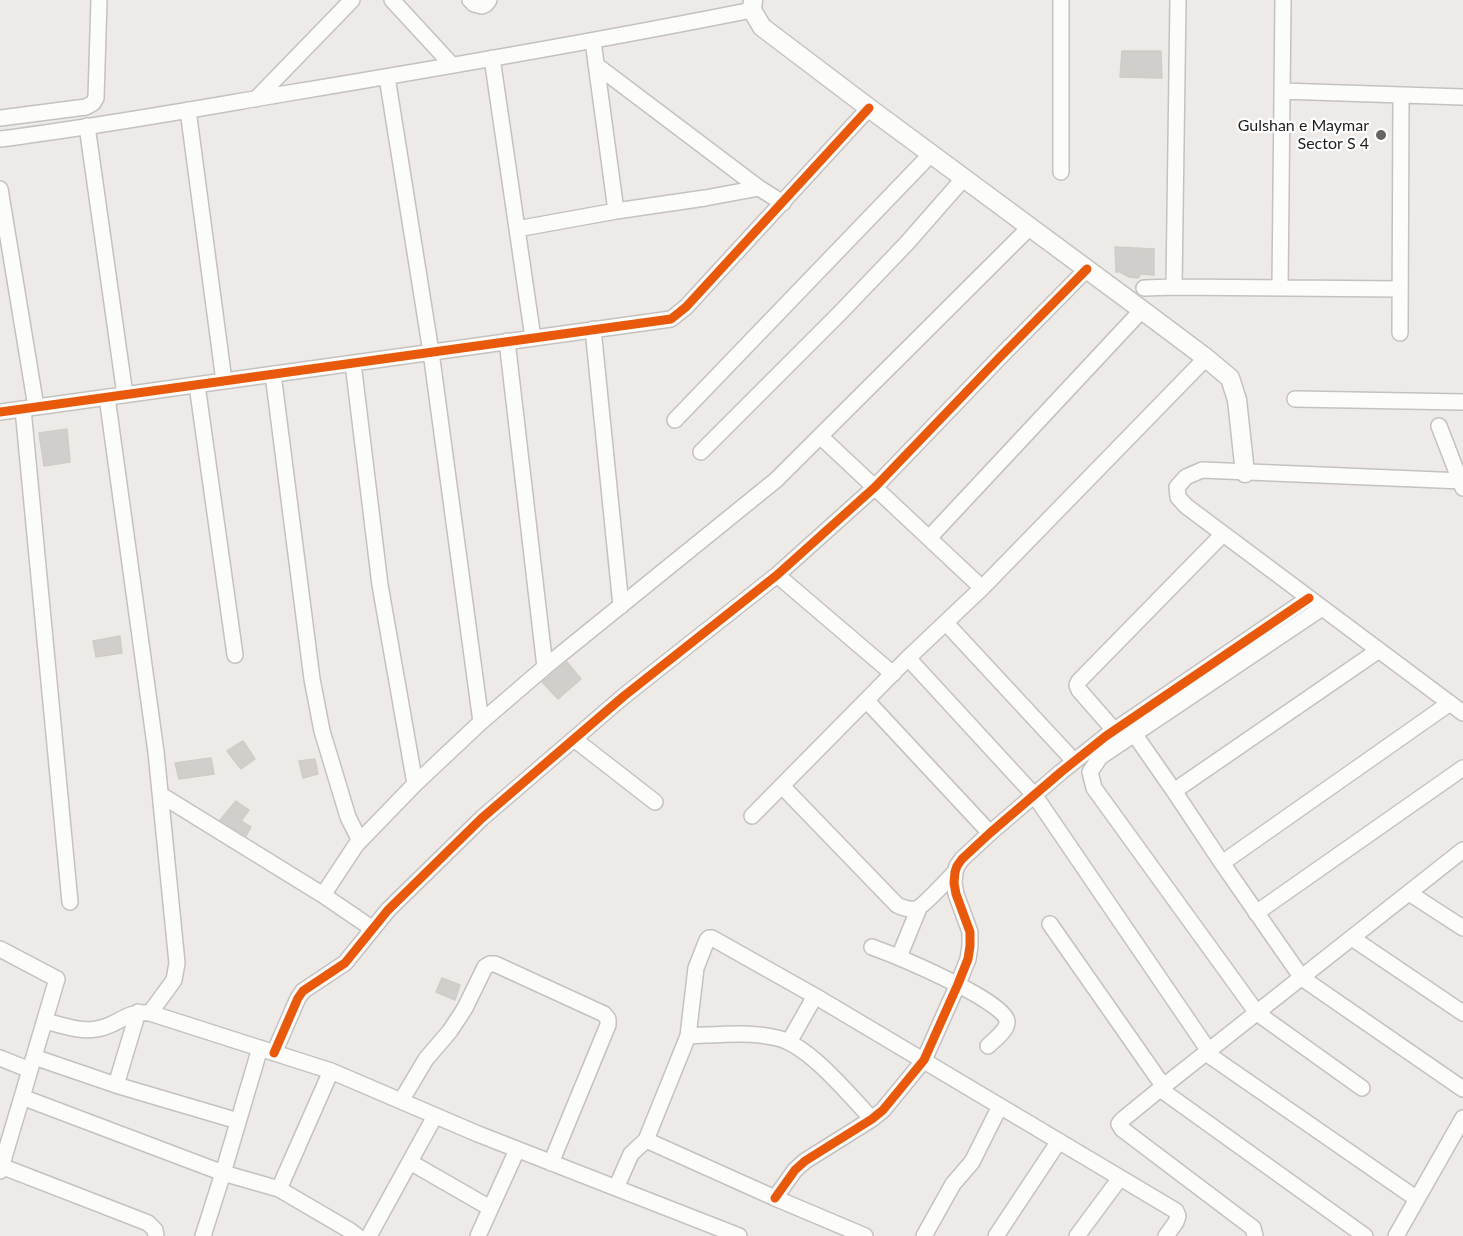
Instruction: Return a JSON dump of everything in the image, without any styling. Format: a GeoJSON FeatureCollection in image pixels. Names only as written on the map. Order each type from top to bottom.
{"type":"FeatureCollection","features":[{"type":"Feature","properties":{"kind":"street"},"geometry":{"type":"LineString","coordinates":[[0,118],[86,107],[93,103],[96,98],[99,0]]}},
{"type":"Feature","properties":{"kind":"street"},"geometry":{"type":"LineString","coordinates":[[256,99],[352,0]]}},
{"type":"Feature","properties":{"kind":"street"},"geometry":{"type":"LineString","coordinates":[[392,0],[452,66]]}},
{"type":"Feature","properties":{"kind":"street"},"geometry":{"type":"LineString","coordinates":[[470,0],[482,6],[489,0]]}},
{"type":"Feature","properties":{"kind":"street"},"geometry":{"type":"LineString","coordinates":[[1061,0],[1061,172]]}},
{"type":"Feature","properties":{"kind":"street"},"geometry":{"type":"LineString","coordinates":[[1174,287],[1178,0]]}},
{"type":"Feature","properties":{"kind":"street"},"geometry":{"type":"LineString","coordinates":[[1280,288],[1283,0]]}},
{"type":"Feature","properties":{"kind":"street"},"geometry":{"type":"LineString","coordinates":[[0,139],[256,99],[593,41],[753,5],[762,27],[1230,378],[1237,400],[1245,472]]}},
{"type":"Feature","properties":{"kind":"street"},"geometry":{"type":"LineString","coordinates":[[593,41],[616,212]]}},
{"type":"Feature","properties":{"kind":"street"},"geometry":{"type":"LineString","coordinates":[[492,58],[533,338]]}},
{"type":"Feature","properties":{"kind":"street"},"geometry":{"type":"LineString","coordinates":[[596,65],[759,188],[783,203]]}},
{"type":"Feature","properties":{"kind":"street"},"geometry":{"type":"LineString","coordinates":[[387,77],[430,352],[481,722]]}},
{"type":"Feature","properties":{"kind":"street"},"geometry":{"type":"LineString","coordinates":[[1282,91],[1463,97]]}},
{"type":"Feature","properties":{"kind":"street"},"geometry":{"type":"LineString","coordinates":[[1400,333],[1401,95]]}},
{"type":"Feature","properties":{"kind":"street"},"geometry":{"type":"LineString","coordinates":[[0,412],[671,319],[686,307],[869,108]]}},
{"type":"Feature","properties":{"kind":"street"},"geometry":{"type":"LineString","coordinates":[[188,110],[224,381]]}},
{"type":"Feature","properties":{"kind":"street"},"geometry":{"type":"LineString","coordinates":[[87,126],[125,395]]}},
{"type":"Feature","properties":{"kind":"street"},"geometry":{"type":"LineString","coordinates":[[675,420],[931,154]]}},
{"type":"Feature","properties":{"kind":"street"},"geometry":{"type":"LineString","coordinates":[[701,452],[908,243],[964,178]]}},
{"type":"Feature","properties":{"kind":"street"},"geometry":{"type":"LineString","coordinates":[[517,229],[759,188]]}},
{"type":"Feature","properties":{"kind":"street"},"geometry":{"type":"LineString","coordinates":[[0,189],[30,408],[70,902]]}},
{"type":"Feature","properties":{"kind":"street"},"geometry":{"type":"LineString","coordinates":[[323,895],[360,841],[415,784],[481,722],[545,667],[776,480],[1030,226]]}},
{"type":"Feature","properties":{"kind":"street"},"geometry":{"type":"LineString","coordinates":[[203,1236],[238,1121],[267,1050],[303,991],[345,963],[388,910],[482,818],[624,696],[777,574],[875,487],[1087,269]]}},
{"type":"Feature","properties":{"kind":"street"},"geometry":{"type":"LineString","coordinates":[[1144,288],[1400,290]]}},
{"type":"Feature","properties":{"kind":"street"},"geometry":{"type":"LineString","coordinates":[[929,538],[1142,310]]}},
{"type":"Feature","properties":{"kind":"street"},"geometry":{"type":"LineString","coordinates":[[593,329],[621,606]]}},
{"type":"Feature","properties":{"kind":"street"},"geometry":{"type":"LineString","coordinates":[[507,341],[545,667]]}},
{"type":"Feature","properties":{"kind":"street"},"geometry":{"type":"LineString","coordinates":[[752,816],[908,658],[982,588],[1206,358]]}},
{"type":"Feature","properties":{"kind":"street"},"geometry":{"type":"LineString","coordinates":[[353,363],[380,585],[415,784]]}},
{"type":"Feature","properties":{"kind":"street"},"geometry":{"type":"LineString","coordinates":[[273,374],[312,679],[322,731],[348,817],[360,841]]}},
{"type":"Feature","properties":{"kind":"street"},"geometry":{"type":"LineString","coordinates":[[197,385],[235,655]]}},
{"type":"Feature","properties":{"kind":"street"},"geometry":{"type":"LineString","coordinates":[[107,397],[156,752],[177,963],[174,980],[144,1012],[116,1084]]}},
{"type":"Feature","properties":{"kind":"street"},"geometry":{"type":"LineString","coordinates":[[1295,399],[1463,402]]}},
{"type":"Feature","properties":{"kind":"street"},"geometry":{"type":"LineString","coordinates":[[1222,863],[1457,708],[1186,506],[1178,497],[1177,487],[1186,477],[1202,470],[1462,484],[1439,426]]}},
{"type":"Feature","properties":{"kind":"street"},"geometry":{"type":"LineString","coordinates":[[820,436],[982,588]]}},
{"type":"Feature","properties":{"kind":"street"},"geometry":{"type":"LineString","coordinates":[[1114,730],[1079,690],[1077,685],[1079,681],[1223,534]]}},
{"type":"Feature","properties":{"kind":"street"},"geometry":{"type":"LineString","coordinates":[[777,574],[893,674]]}},
{"type":"Feature","properties":{"kind":"street"},"geometry":{"type":"LineString","coordinates":[[775,1198],[795,1170],[806,1161],[883,1110],[924,1060],[968,959],[970,932],[954,883],[957,866],[962,859],[1074,761],[1114,730],[1309,598]]}},
{"type":"Feature","properties":{"kind":"street"},"geometry":{"type":"LineString","coordinates":[[1322,608],[1100,757],[1090,772],[1094,788],[1257,1013],[1362,1088]]}},
{"type":"Feature","properties":{"kind":"street"},"geometry":{"type":"LineString","coordinates":[[946,623],[1074,761]]}},
{"type":"Feature","properties":{"kind":"street"},"geometry":{"type":"LineString","coordinates":[[1174,791],[1379,650]]}},
{"type":"Feature","properties":{"kind":"street"},"geometry":{"type":"LineString","coordinates":[[908,658],[1035,796],[1207,1052],[1417,1199]]}},
{"type":"Feature","properties":{"kind":"street"},"geometry":{"type":"LineString","coordinates":[[867,701],[990,834]]}},
{"type":"Feature","properties":{"kind":"street"},"geometry":{"type":"LineString","coordinates":[[1135,735],[1302,978],[1463,1089]]}},
{"type":"Feature","properties":{"kind":"street"},"geometry":{"type":"LineString","coordinates":[[574,739],[654,802]]}},
{"type":"Feature","properties":{"kind":"street"},"geometry":{"type":"LineString","coordinates":[[1256,913],[1463,768]]}},
{"type":"Feature","properties":{"kind":"street"},"geometry":{"type":"LineString","coordinates":[[782,786],[897,905],[908,910],[919,908]]}},
{"type":"Feature","properties":{"kind":"street"},"geometry":{"type":"LineString","coordinates":[[161,795],[323,895],[373,929]]}},
{"type":"Feature","properties":{"kind":"street"},"geometry":{"type":"LineString","coordinates":[[1255,1236],[1253,1228],[1119,1124],[1463,850]]}},
{"type":"Feature","properties":{"kind":"street"},"geometry":{"type":"LineString","coordinates":[[899,957],[919,908],[955,872]]}},
{"type":"Feature","properties":{"kind":"street"},"geometry":{"type":"LineString","coordinates":[[1409,893],[1463,928]]}},
{"type":"Feature","properties":{"kind":"street"},"geometry":{"type":"LineString","coordinates":[[1050,924],[1162,1088],[1365,1236]]}},
{"type":"Feature","properties":{"kind":"street"},"geometry":{"type":"LineString","coordinates":[[616,1188],[631,1154],[646,1140],[688,1036],[696,968],[707,940],[712,938],[924,1060],[1176,1211],[1178,1216],[1176,1222],[1166,1236]]}},
{"type":"Feature","properties":{"kind":"street"},"geometry":{"type":"LineString","coordinates":[[1353,938],[1463,1012]]}},
{"type":"Feature","properties":{"kind":"street"},"geometry":{"type":"LineString","coordinates":[[872,946],[958,984],[997,1008],[1007,1021],[1004,1029],[988,1046]]}},
{"type":"Feature","properties":{"kind":"street"},"geometry":{"type":"LineString","coordinates":[[0,949],[57,979],[1,1164],[148,1223],[156,1236]]}},
{"type":"Feature","properties":{"kind":"street"},"geometry":{"type":"LineString","coordinates":[[401,1101],[426,1059],[450,1031],[465,1008],[485,968],[490,964],[495,964],[604,1014],[608,1019],[608,1025],[551,1163]]}},
{"type":"Feature","properties":{"kind":"street"},"geometry":{"type":"LineString","coordinates":[[789,1042],[814,996]]}},
{"type":"Feature","properties":{"kind":"street"},"geometry":{"type":"LineString","coordinates":[[45,1021],[86,1030],[99,1029],[129,1015],[144,1012],[267,1050],[331,1071],[517,1150],[740,1236]]}},
{"type":"Feature","properties":{"kind":"street"},"geometry":{"type":"LineString","coordinates":[[688,1036],[746,1033],[789,1042],[804,1051],[824,1069],[872,1119]]}},
{"type":"Feature","properties":{"kind":"street"},"geometry":{"type":"LineString","coordinates":[[0,1058],[116,1084],[238,1121]]}},
{"type":"Feature","properties":{"kind":"street"},"geometry":{"type":"LineString","coordinates":[[279,1189],[331,1071]]}},
{"type":"Feature","properties":{"kind":"street"},"geometry":{"type":"LineString","coordinates":[[22,1097],[223,1173],[279,1189],[357,1236]]}},
{"type":"Feature","properties":{"kind":"street"},"geometry":{"type":"LineString","coordinates":[[924,1236],[956,1180],[972,1162],[1000,1106]]}},
{"type":"Feature","properties":{"kind":"street"},"geometry":{"type":"LineString","coordinates":[[369,1236],[435,1116]]}},
{"type":"Feature","properties":{"kind":"street"},"geometry":{"type":"LineString","coordinates":[[1396,1236],[1463,1118]]}},
{"type":"Feature","properties":{"kind":"street"},"geometry":{"type":"LineString","coordinates":[[646,1140],[865,1236]]}},
{"type":"Feature","properties":{"kind":"street"},"geometry":{"type":"LineString","coordinates":[[996,1236],[1059,1141]]}},
{"type":"Feature","properties":{"kind":"street"},"geometry":{"type":"LineString","coordinates":[[478,1236],[517,1150]]}},
{"type":"Feature","properties":{"kind":"street"},"geometry":{"type":"LineString","coordinates":[[410,1162],[490,1208]]}},
{"type":"Feature","properties":{"kind":"street"},"geometry":{"type":"LineString","coordinates":[[1077,1236],[1120,1178]]}},
{"type":"Feature","properties":{"kind":"building"},"geometry":{"type":"Polygon","coordinates":[[[1122,51],[1161,51],[1162,78],[1120,77],[1122,51]]]}},
{"type":"Feature","properties":{"kind":"building"},"geometry":{"type":"Polygon","coordinates":[[[1115,247],[1154,249],[1154,275],[1141,274],[1138,278],[1116,272],[1115,247]]]}},
{"type":"Feature","properties":{"kind":"building"},"geometry":{"type":"Polygon","coordinates":[[[67,429],[70,462],[44,466],[39,433],[67,429]]]}},
{"type":"Feature","properties":{"kind":"building"},"geometry":{"type":"Polygon","coordinates":[[[120,636],[122,653],[96,657],[93,641],[120,636]]]}},
{"type":"Feature","properties":{"kind":"building"},"geometry":{"type":"Polygon","coordinates":[[[567,662],[581,679],[558,699],[542,682],[567,662]]]}},
{"type":"Feature","properties":{"kind":"building"},"geometry":{"type":"Polygon","coordinates":[[[243,741],[255,759],[241,769],[227,751],[243,741]]]}},
{"type":"Feature","properties":{"kind":"building"},"geometry":{"type":"Polygon","coordinates":[[[211,758],[214,774],[179,779],[175,763],[211,758]]]}},
{"type":"Feature","properties":{"kind":"building"},"geometry":{"type":"Polygon","coordinates":[[[315,759],[318,774],[303,778],[299,761],[315,759]]]}},
{"type":"Feature","properties":{"kind":"building"},"geometry":{"type":"Polygon","coordinates":[[[236,801],[249,810],[241,821],[251,827],[246,836],[220,820],[236,801]]]}},
{"type":"Feature","properties":{"kind":"building"},"geometry":{"type":"Polygon","coordinates":[[[442,978],[460,985],[455,1000],[436,992],[442,978]]]}},
{"type":"Feature","properties":{"kind":"cycle path"},"geometry":{"type":"LineString","coordinates":[[0,412],[671,319],[686,307],[869,108]]}},
{"type":"Feature","properties":{"kind":"cycle path"},"geometry":{"type":"LineString","coordinates":[[274,1053],[303,991],[345,963],[388,910],[482,818],[624,696],[777,575],[875,487],[1087,269]]}},
{"type":"Feature","properties":{"kind":"cycle path"},"geometry":{"type":"LineString","coordinates":[[775,1198],[795,1170],[805,1161],[883,1110],[924,1060],[968,959],[970,932],[954,883],[955,872],[962,859],[1061,772],[1106,736],[1309,598]]}},
{"type":"Feature","properties":{"kind":"place","name":"Gulshan e Maymar Sector S 4"},"geometry":{"type":"Point","coordinates":[1381,135]}}]}
